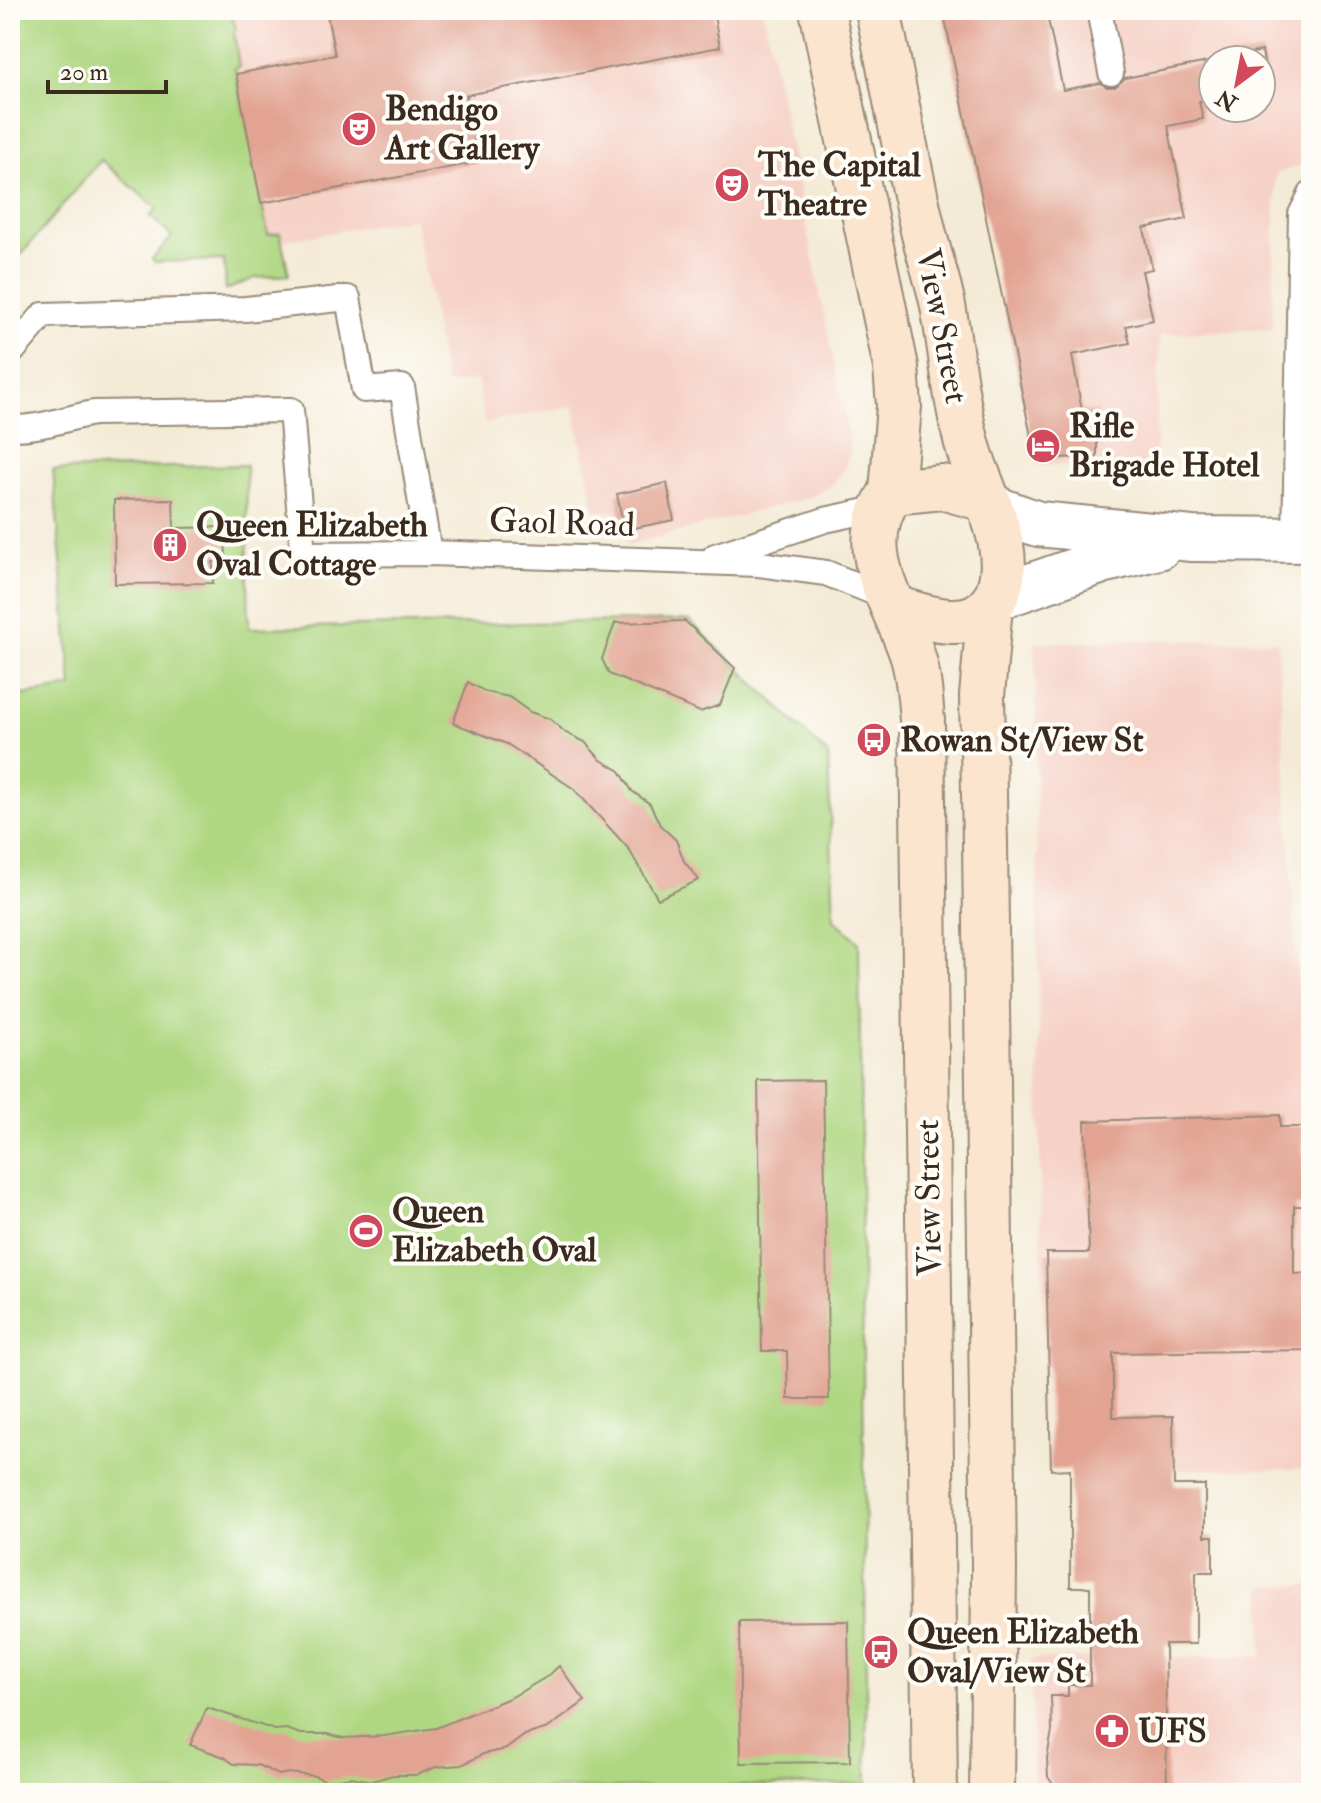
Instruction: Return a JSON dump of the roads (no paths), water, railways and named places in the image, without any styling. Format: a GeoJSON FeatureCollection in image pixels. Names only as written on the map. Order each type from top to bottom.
{"type":"FeatureCollection","features":[{"type":"Feature","properties":{"kind":"street","name":"View Street"},"geometry":{"type":"LineString","coordinates":[[822,10],[896,367],[899,406],[887,500]]}},
{"type":"Feature","properties":{"kind":"street","name":"View Street"},"geometry":{"type":"LineString","coordinates":[[878,10],[923,230],[943,306],[957,406],[988,503]]}},
{"type":"Feature","properties":{"kind":"street"},"geometry":{"type":"LineString","coordinates":[[1192,539],[1102,561],[993,602],[973,617],[955,621],[931,619],[891,602],[879,573],[875,546],[887,500],[942,487],[1038,524],[1192,539],[1303,540]]}},
{"type":"Feature","properties":{"kind":"street"},"geometry":{"type":"LineString","coordinates":[[988,503],[1001,550],[1001,571],[993,602]]}},
{"type":"Feature","properties":{"kind":"street","name":"View Street"},"geometry":{"type":"LineString","coordinates":[[891,602],[913,657],[919,684],[924,759],[935,1793]]}},
{"type":"Feature","properties":{"kind":"street","name":"View Street"},"geometry":{"type":"LineString","coordinates":[[992,1793],[994,1567],[981,732],[993,602]]}},
{"type":"Feature","properties":{"kind":"lane"},"geometry":{"type":"LineString","coordinates":[[1099,10],[1111,73]]}},
{"type":"Feature","properties":{"kind":"lane"},"geometry":{"type":"LineString","coordinates":[[1303,540],[1301,214],[1311,194]]}},
{"type":"Feature","properties":{"kind":"lane"},"geometry":{"type":"LineString","coordinates":[[10,354],[43,315],[246,309],[348,298],[364,390],[402,387],[429,553]]}},
{"type":"Feature","properties":{"kind":"lane","name":"Gaol Road"},"geometry":{"type":"LineString","coordinates":[[10,428],[30,429],[94,413],[291,410],[303,554],[429,553],[759,564],[826,573],[891,602]]}},
{"type":"Feature","properties":{"kind":"lane","name":"Gaol Road"},"geometry":{"type":"LineString","coordinates":[[693,562],[887,500]]}},
{"type":"Feature","properties":{"kind":"place","name":"Bendigo Art Gallery"},"geometry":{"type":"Point","coordinates":[359,129]}},
{"type":"Feature","properties":{"kind":"place","name":"The Capital Theatre"},"geometry":{"type":"Point","coordinates":[732,185]}},
{"type":"Feature","properties":{"kind":"place","name":"Rifle Brigade Hotel"},"geometry":{"type":"Point","coordinates":[1043,446]}},
{"type":"Feature","properties":{"kind":"place","name":"Queen Elizabeth Oval Cottage"},"geometry":{"type":"Point","coordinates":[170,545]}},
{"type":"Feature","properties":{"kind":"place","name":"Rowan St/View St"},"geometry":{"type":"Point","coordinates":[874,740]}},
{"type":"Feature","properties":{"kind":"place","name":"Queen Elizabeth Oval"},"geometry":{"type":"Point","coordinates":[366,1231]}},
{"type":"Feature","properties":{"kind":"place","name":"Queen Elizabeth Oval/View St"},"geometry":{"type":"Point","coordinates":[881,1652]}},
{"type":"Feature","properties":{"kind":"place","name":"UFS"},"geometry":{"type":"Point","coordinates":[1112,1731]}}]}
